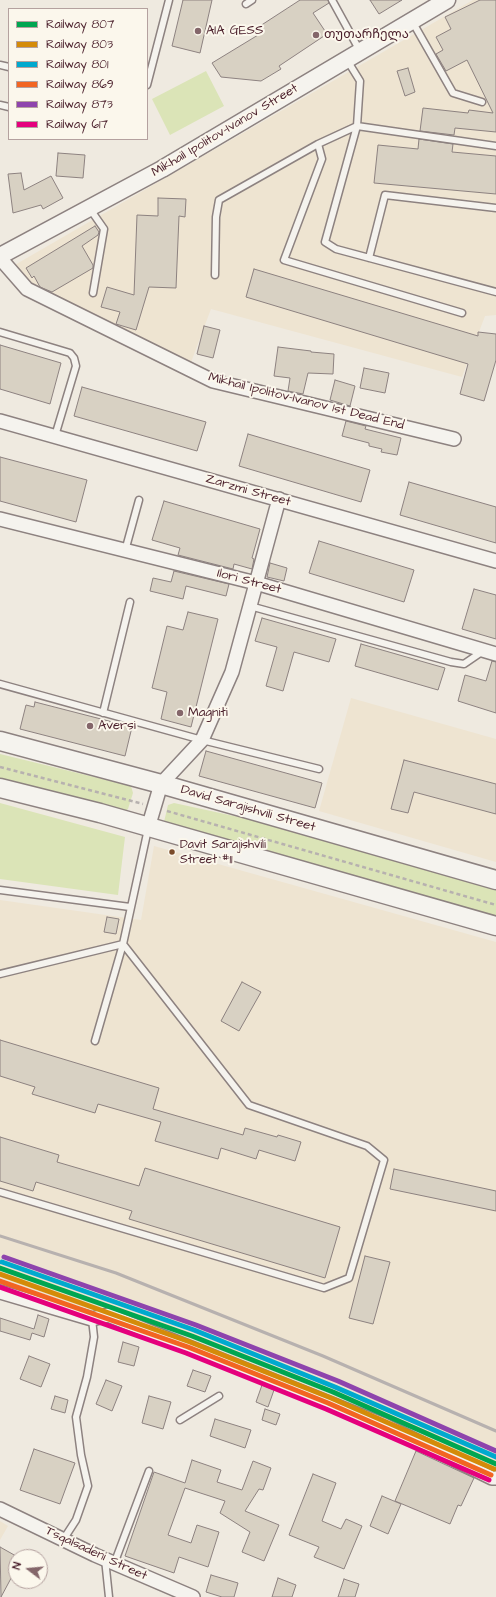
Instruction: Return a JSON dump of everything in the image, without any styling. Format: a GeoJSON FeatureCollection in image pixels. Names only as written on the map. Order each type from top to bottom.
{"type":"FeatureCollection","features":[{"type":"Feature","properties":{"kind":"main road","name":"David Sarajishvili Street"},"geometry":{"type":"LineString","coordinates":[[0,741],[161,784],[496,880]]}},
{"type":"Feature","properties":{"kind":"main road"},"geometry":{"type":"LineString","coordinates":[[0,788],[100,813],[148,828],[496,926]]}},
{"type":"Feature","properties":{"kind":"street","name":"Mikhail Ipolitov-Ivanov Street"},"geometry":{"type":"LineString","coordinates":[[0,257],[162,169],[447,0]]}},
{"type":"Feature","properties":{"kind":"street","name":"Mikhail Ipolitov-Ivanov 1st Dead End"},"geometry":{"type":"LineString","coordinates":[[0,257],[27,289],[213,381],[454,439]]}},
{"type":"Feature","properties":{"kind":"street","name":"Zarzmi Street"},"geometry":{"type":"LineString","coordinates":[[0,421],[496,561]]}},
{"type":"Feature","properties":{"kind":"street"},"geometry":{"type":"LineString","coordinates":[[148,828],[161,784],[202,740],[232,672],[279,499]]}},
{"type":"Feature","properties":{"kind":"street","name":"Ilori Street"},"geometry":{"type":"LineString","coordinates":[[0,520],[256,583],[490,652]]}},
{"type":"Feature","properties":{"kind":"street"},"geometry":{"type":"LineString","coordinates":[[0,1292],[92,1319],[108,1315],[384,1426],[492,1478],[496,1478]]}},
{"type":"Feature","properties":{"kind":"street","name":"Tsqalsadeni Street"},"geometry":{"type":"LineString","coordinates":[[0,1509],[109,1562],[193,1597]]}},
{"type":"Feature","properties":{"kind":"lane"},"geometry":{"type":"LineString","coordinates":[[148,81],[169,0]]}},
{"type":"Feature","properties":{"kind":"lane"},"geometry":{"type":"LineString","coordinates":[[246,4],[252,0]]}},
{"type":"Feature","properties":{"kind":"lane"},"geometry":{"type":"LineString","coordinates":[[332,0],[353,55],[360,81],[357,126],[325,242],[336,249],[496,292]]}},
{"type":"Feature","properties":{"kind":"lane"},"geometry":{"type":"LineString","coordinates":[[412,21],[453,93],[482,102]]}},
{"type":"Feature","properties":{"kind":"lane"},"geometry":{"type":"LineString","coordinates":[[215,276],[216,217],[219,200],[318,144],[357,126],[496,146]]}},
{"type":"Feature","properties":{"kind":"lane"},"geometry":{"type":"LineString","coordinates":[[318,144],[322,159],[284,260],[462,313]]}},
{"type":"Feature","properties":{"kind":"lane"},"geometry":{"type":"LineString","coordinates":[[369,258],[385,195],[496,208]]}},
{"type":"Feature","properties":{"kind":"lane"},"geometry":{"type":"LineString","coordinates":[[90,208],[104,229],[93,293]]}},
{"type":"Feature","properties":{"kind":"lane"},"geometry":{"type":"LineString","coordinates":[[0,332],[70,353],[74,358],[76,366],[55,436]]}},
{"type":"Feature","properties":{"kind":"lane"},"geometry":{"type":"LineString","coordinates":[[126,551],[139,500]]}},
{"type":"Feature","properties":{"kind":"lane"},"geometry":{"type":"LineString","coordinates":[[103,713],[130,602]]}},
{"type":"Feature","properties":{"kind":"lane"},"geometry":{"type":"LineString","coordinates":[[250,606],[451,662],[464,664],[490,652]]}},
{"type":"Feature","properties":{"kind":"lane"},"geometry":{"type":"LineString","coordinates":[[0,684],[202,740],[319,769]]}},
{"type":"Feature","properties":{"kind":"lane"},"geometry":{"type":"LineString","coordinates":[[95,1041],[123,944],[148,828]]}},
{"type":"Feature","properties":{"kind":"lane"},"geometry":{"type":"LineString","coordinates":[[0,890],[130,907]]}},
{"type":"Feature","properties":{"kind":"lane"},"geometry":{"type":"LineString","coordinates":[[0,974],[123,944]]}},
{"type":"Feature","properties":{"kind":"lane"},"geometry":{"type":"LineString","coordinates":[[0,1192],[324,1288],[349,1278],[384,1160],[367,1146],[249,1105],[123,944]]}},
{"type":"Feature","properties":{"kind":"lane"},"geometry":{"type":"LineString","coordinates":[[63,1540],[76,1520],[88,1486],[81,1455],[76,1417],[87,1377],[94,1337],[92,1319]]}},
{"type":"Feature","properties":{"kind":"lane"},"geometry":{"type":"LineString","coordinates":[[180,1420],[219,1396]]}},
{"type":"Feature","properties":{"kind":"lane"},"geometry":{"type":"LineString","coordinates":[[109,1597],[109,1562],[149,1471]]}},
{"type":"Feature","properties":{"kind":"path"},"geometry":{"type":"LineString","coordinates":[[0,767],[106,793],[496,906]]}},
{"type":"Feature","properties":{"kind":"path"},"geometry":{"type":"LineString","coordinates":[[100,813],[106,793]]}},
{"type":"Feature","properties":{"kind":"shaded area"},"geometry":{"type":"Polygon","coordinates":[[[473,0],[496,0],[496,315],[485,316],[462,377],[211,309],[190,365],[40,294],[13,266],[473,0]]]}},
{"type":"Feature","properties":{"kind":"shaded area"},"geometry":{"type":"Polygon","coordinates":[[[351,698],[496,739],[496,862],[319,811],[351,698]]]}},
{"type":"Feature","properties":{"kind":"shaded area"},"geometry":{"type":"Polygon","coordinates":[[[154,846],[496,942],[496,1479],[191,1347],[0,1287],[0,900],[141,920],[154,846]]]}},
{"type":"Feature","properties":{"kind":"shaded area"},"geometry":{"type":"Polygon","coordinates":[[[0,1521],[8,1526],[0,1540],[0,1521]]]}},
{"type":"Feature","properties":{"kind":"green space"},"geometry":{"type":"Polygon","coordinates":[[[206,71],[224,106],[170,135],[152,99],[206,71]]]}},
{"type":"Feature","properties":{"kind":"green space"},"geometry":{"type":"Polygon","coordinates":[[[0,754],[131,786],[133,793],[128,809],[123,814],[0,783],[0,754]]]}},
{"type":"Feature","properties":{"kind":"green space"},"geometry":{"type":"Polygon","coordinates":[[[0,803],[125,837],[118,895],[0,879],[0,803]]]}},
{"type":"Feature","properties":{"kind":"green space"},"geometry":{"type":"Polygon","coordinates":[[[174,803],[257,821],[496,887],[496,917],[169,827],[164,822],[168,805],[174,803]]]}},
{"type":"Feature","properties":{"kind":"building"},"geometry":{"type":"Polygon","coordinates":[[[183,0],[212,0],[200,53],[172,46],[183,0]]]}},
{"type":"Feature","properties":{"kind":"building"},"geometry":{"type":"Polygon","coordinates":[[[300,0],[328,0],[329,3],[313,13],[327,34],[279,66],[281,69],[261,81],[221,77],[212,63],[263,32],[260,26],[300,0]]]}},
{"type":"Feature","properties":{"kind":"building"},"geometry":{"type":"Polygon","coordinates":[[[370,0],[402,0],[379,14],[370,0]]]}},
{"type":"Feature","properties":{"kind":"building"},"geometry":{"type":"Polygon","coordinates":[[[480,0],[496,0],[496,132],[455,128],[454,135],[420,131],[423,108],[468,113],[469,110],[493,113],[467,60],[446,71],[436,54],[443,50],[436,37],[451,29],[445,17],[480,0]]]}},
{"type":"Feature","properties":{"kind":"building"},"geometry":{"type":"Polygon","coordinates":[[[408,68],[415,92],[405,96],[397,71],[408,68]]]}},
{"type":"Feature","properties":{"kind":"building"},"geometry":{"type":"Polygon","coordinates":[[[419,139],[453,144],[452,152],[496,156],[496,194],[374,183],[378,145],[418,149],[419,139]]]}},
{"type":"Feature","properties":{"kind":"building"},"geometry":{"type":"Polygon","coordinates":[[[58,153],[85,155],[83,178],[56,176],[58,153]]]}},
{"type":"Feature","properties":{"kind":"building"},"geometry":{"type":"Polygon","coordinates":[[[21,173],[24,190],[51,176],[63,198],[43,209],[41,205],[13,213],[8,174],[21,173]]]}},
{"type":"Feature","properties":{"kind":"building"},"geometry":{"type":"Polygon","coordinates":[[[158,198],[186,199],[185,217],[179,216],[176,288],[149,287],[136,330],[116,324],[120,312],[101,307],[107,287],[134,295],[137,215],[158,216],[158,198]]]}},
{"type":"Feature","properties":{"kind":"building"},"geometry":{"type":"Polygon","coordinates":[[[95,226],[99,232],[98,235],[82,246],[93,265],[93,268],[52,292],[40,287],[34,276],[32,278],[26,268],[95,226]]]}},
{"type":"Feature","properties":{"kind":"building"},"geometry":{"type":"Polygon","coordinates":[[[254,269],[478,336],[478,332],[496,334],[496,360],[484,401],[460,394],[468,364],[246,297],[254,269]]]}},
{"type":"Feature","properties":{"kind":"building"},"geometry":{"type":"Polygon","coordinates":[[[204,326],[220,330],[213,358],[197,354],[204,326]]]}},
{"type":"Feature","properties":{"kind":"building"},"geometry":{"type":"Polygon","coordinates":[[[0,345],[61,363],[50,404],[0,389],[0,345]]]}},
{"type":"Feature","properties":{"kind":"building"},"geometry":{"type":"Polygon","coordinates":[[[278,347],[334,354],[333,374],[308,373],[303,394],[288,391],[290,378],[274,376],[278,347]]]}},
{"type":"Feature","properties":{"kind":"building"},"geometry":{"type":"Polygon","coordinates":[[[364,368],[389,373],[385,393],[360,388],[364,368]]]}},
{"type":"Feature","properties":{"kind":"building"},"geometry":{"type":"Polygon","coordinates":[[[335,380],[355,386],[350,406],[330,400],[335,380]]]}},
{"type":"Feature","properties":{"kind":"building"},"geometry":{"type":"Polygon","coordinates":[[[82,387],[206,422],[197,451],[74,416],[82,387]]]}},
{"type":"Feature","properties":{"kind":"building"},"geometry":{"type":"Polygon","coordinates":[[[346,421],[366,426],[365,429],[401,438],[397,455],[381,452],[382,449],[369,446],[369,443],[342,436],[346,421]]]}},
{"type":"Feature","properties":{"kind":"building"},"geometry":{"type":"Polygon","coordinates":[[[248,434],[370,470],[361,502],[239,466],[248,434]]]}},
{"type":"Feature","properties":{"kind":"building"},"geometry":{"type":"Polygon","coordinates":[[[0,457],[87,480],[76,522],[0,501],[0,457]]]}},
{"type":"Feature","properties":{"kind":"building"},"geometry":{"type":"Polygon","coordinates":[[[409,482],[496,507],[496,543],[400,515],[409,482]]]}},
{"type":"Feature","properties":{"kind":"building"},"geometry":{"type":"Polygon","coordinates":[[[164,501],[260,529],[252,558],[254,559],[252,569],[234,564],[233,569],[178,555],[180,548],[152,540],[164,501]]]}},
{"type":"Feature","properties":{"kind":"building"},"geometry":{"type":"Polygon","coordinates":[[[319,541],[414,570],[404,602],[309,573],[319,541]]]}},
{"type":"Feature","properties":{"kind":"building"},"geometry":{"type":"Polygon","coordinates":[[[270,563],[287,568],[284,581],[267,577],[270,563]]]}},
{"type":"Feature","properties":{"kind":"building"},"geometry":{"type":"Polygon","coordinates":[[[174,571],[229,584],[226,596],[186,586],[183,599],[150,591],[153,578],[171,582],[174,571]]]}},
{"type":"Feature","properties":{"kind":"building"},"geometry":{"type":"Polygon","coordinates":[[[474,589],[496,595],[496,639],[462,629],[474,589]]]}},
{"type":"Feature","properties":{"kind":"building"},"geometry":{"type":"Polygon","coordinates":[[[188,612],[218,619],[191,727],[161,719],[167,692],[152,688],[167,626],[183,630],[188,612]]]}},
{"type":"Feature","properties":{"kind":"building"},"geometry":{"type":"Polygon","coordinates":[[[262,618],[336,639],[329,662],[294,652],[283,691],[266,686],[277,647],[255,641],[262,618]]]}},
{"type":"Feature","properties":{"kind":"building"},"geometry":{"type":"Polygon","coordinates":[[[361,644],[445,668],[438,690],[355,666],[361,644]]]}},
{"type":"Feature","properties":{"kind":"building"},"geometry":{"type":"Polygon","coordinates":[[[492,661],[496,662],[496,713],[458,701],[465,675],[486,681],[492,661]]]}},
{"type":"Feature","properties":{"kind":"building"},"geometry":{"type":"Polygon","coordinates":[[[35,702],[132,727],[125,756],[20,729],[26,705],[34,707],[35,702]]]}},
{"type":"Feature","properties":{"kind":"building"},"geometry":{"type":"Polygon","coordinates":[[[206,751],[322,783],[315,808],[199,776],[206,751]]]}},
{"type":"Feature","properties":{"kind":"building"},"geometry":{"type":"Polygon","coordinates":[[[404,760],[496,784],[496,814],[414,792],[408,813],[391,809],[404,760]]]}},
{"type":"Feature","properties":{"kind":"building"},"geometry":{"type":"Polygon","coordinates":[[[107,917],[119,919],[116,934],[104,932],[107,917]]]}},
{"type":"Feature","properties":{"kind":"building"},"geometry":{"type":"Polygon","coordinates":[[[242,982],[261,992],[239,1031],[221,1021],[242,982]]]}},
{"type":"Feature","properties":{"kind":"building"},"geometry":{"type":"Polygon","coordinates":[[[0,1040],[159,1088],[153,1109],[243,1135],[245,1128],[277,1137],[278,1135],[301,1142],[295,1161],[259,1150],[256,1159],[221,1148],[218,1159],[155,1141],[161,1122],[98,1104],[95,1113],[32,1094],[35,1087],[0,1076],[0,1040]]]}},
{"type":"Feature","properties":{"kind":"building"},"geometry":{"type":"Polygon","coordinates":[[[0,1137],[59,1155],[57,1162],[139,1186],[145,1168],[340,1227],[325,1278],[129,1219],[132,1211],[36,1182],[33,1191],[0,1181],[0,1137]]]}},
{"type":"Feature","properties":{"kind":"building"},"geometry":{"type":"Polygon","coordinates":[[[394,1169],[496,1191],[496,1211],[390,1189],[394,1169]]]}},
{"type":"Feature","properties":{"kind":"building"},"geometry":{"type":"Polygon","coordinates":[[[365,1256],[390,1262],[373,1324],[349,1318],[365,1256]]]}},
{"type":"Feature","properties":{"kind":"building"},"geometry":{"type":"Polygon","coordinates":[[[38,1315],[49,1319],[44,1337],[32,1333],[30,1340],[0,1331],[0,1318],[34,1329],[38,1315]]]}},
{"type":"Feature","properties":{"kind":"building"},"geometry":{"type":"Polygon","coordinates":[[[123,1342],[139,1347],[134,1366],[118,1362],[123,1342]]]}},
{"type":"Feature","properties":{"kind":"building"},"geometry":{"type":"Polygon","coordinates":[[[29,1356],[50,1364],[41,1387],[20,1379],[29,1356]]]}},
{"type":"Feature","properties":{"kind":"building"},"geometry":{"type":"Polygon","coordinates":[[[193,1370],[211,1376],[205,1392],[187,1386],[193,1370]]]}},
{"type":"Feature","properties":{"kind":"building"},"geometry":{"type":"Polygon","coordinates":[[[106,1380],[122,1386],[112,1411],[96,1404],[106,1380]]]}},
{"type":"Feature","properties":{"kind":"building"},"geometry":{"type":"Polygon","coordinates":[[[262,1385],[274,1390],[268,1407],[256,1402],[262,1385]]]}},
{"type":"Feature","properties":{"kind":"building"},"geometry":{"type":"Polygon","coordinates":[[[55,1396],[68,1400],[65,1413],[51,1409],[55,1396]]]}},
{"type":"Feature","properties":{"kind":"building"},"geometry":{"type":"Polygon","coordinates":[[[149,1396],[171,1402],[163,1429],[142,1423],[149,1396]]]}},
{"type":"Feature","properties":{"kind":"building"},"geometry":{"type":"Polygon","coordinates":[[[265,1409],[280,1414],[276,1425],[262,1420],[265,1409]]]}},
{"type":"Feature","properties":{"kind":"building"},"geometry":{"type":"Polygon","coordinates":[[[215,1419],[251,1430],[245,1448],[210,1436],[215,1419]]]}},
{"type":"Feature","properties":{"kind":"building"},"geometry":{"type":"Polygon","coordinates":[[[34,1449],[75,1463],[60,1504],[20,1490],[34,1449]]]}},
{"type":"Feature","properties":{"kind":"building"},"geometry":{"type":"Polygon","coordinates":[[[416,1451],[474,1478],[461,1506],[458,1505],[450,1524],[395,1501],[416,1451]]]}},
{"type":"Feature","properties":{"kind":"building"},"geometry":{"type":"Polygon","coordinates":[[[192,1460],[221,1470],[217,1482],[242,1490],[253,1461],[271,1468],[263,1490],[259,1489],[245,1511],[279,1525],[264,1561],[242,1552],[250,1532],[220,1513],[225,1501],[185,1488],[168,1535],[191,1543],[197,1525],[219,1532],[208,1567],[179,1557],[174,1573],[125,1556],[154,1472],[185,1483],[192,1460]]]}},
{"type":"Feature","properties":{"kind":"building"},"geometry":{"type":"Polygon","coordinates":[[[313,1474],[336,1483],[322,1521],[341,1529],[346,1519],[362,1526],[344,1569],[314,1557],[319,1547],[289,1535],[313,1474]]]}},
{"type":"Feature","properties":{"kind":"building"},"geometry":{"type":"Polygon","coordinates":[[[382,1496],[401,1504],[388,1534],[370,1526],[382,1496]]]}},
{"type":"Feature","properties":{"kind":"building"},"geometry":{"type":"Polygon","coordinates":[[[0,1547],[8,1552],[8,1584],[1,1597],[0,1547]]]}},
{"type":"Feature","properties":{"kind":"building"},"geometry":{"type":"Polygon","coordinates":[[[211,1575],[238,1583],[234,1597],[222,1597],[206,1592],[211,1575]]]}},
{"type":"Feature","properties":{"kind":"building"},"geometry":{"type":"Polygon","coordinates":[[[278,1578],[296,1585],[292,1597],[272,1597],[278,1578]]]}},
{"type":"Feature","properties":{"kind":"building"},"geometry":{"type":"Polygon","coordinates":[[[344,1579],[359,1584],[355,1597],[338,1597],[344,1579]]]}},
{"type":"Feature","properties":{"kind":"railway"},"geometry":{"type":"LineString","coordinates":[[0,1236],[116,1273],[323,1356],[496,1431]]}},
{"type":"Feature","properties":{"kind":"rail line","name":"873"},"geometry":{"type":"LineString","coordinates":[[4,1257],[196,1325],[338,1381],[496,1451]]}},
{"type":"Feature","properties":{"kind":"rail line","name":"801"},"geometry":{"type":"LineString","coordinates":[[2,1262],[194,1330],[335,1387],[496,1457]]}},
{"type":"Feature","properties":{"kind":"rail line","name":"807"},"geometry":{"type":"LineString","coordinates":[[0,1268],[192,1336],[333,1392],[496,1464]]}},
{"type":"Feature","properties":{"kind":"rail line","name":"803"},"geometry":{"type":"LineString","coordinates":[[0,1274],[190,1342],[331,1398],[494,1469]]}},
{"type":"Feature","properties":{"kind":"rail line","name":"869"},"geometry":{"type":"LineString","coordinates":[[0,1281],[188,1347],[328,1403],[491,1475]]}},
{"type":"Feature","properties":{"kind":"rail line","name":"617"},"geometry":{"type":"LineString","coordinates":[[0,1287],[186,1353],[326,1409],[489,1480]]}},
{"type":"Feature","properties":{"kind":"place","name":"AIA GESS"},"geometry":{"type":"Point","coordinates":[198,31]}},
{"type":"Feature","properties":{"kind":"place","name":"თუთარჩელა"},"geometry":{"type":"Point","coordinates":[316,35]}},
{"type":"Feature","properties":{"kind":"place","name":"Magniti"},"geometry":{"type":"Point","coordinates":[180,713]}},
{"type":"Feature","properties":{"kind":"place","name":"Aversi"},"geometry":{"type":"Point","coordinates":[90,726]}},
{"type":"Feature","properties":{"kind":"place","name":"Davit Sarajishvili Street #11"},"geometry":{"type":"Point","coordinates":[172,852]}}]}
